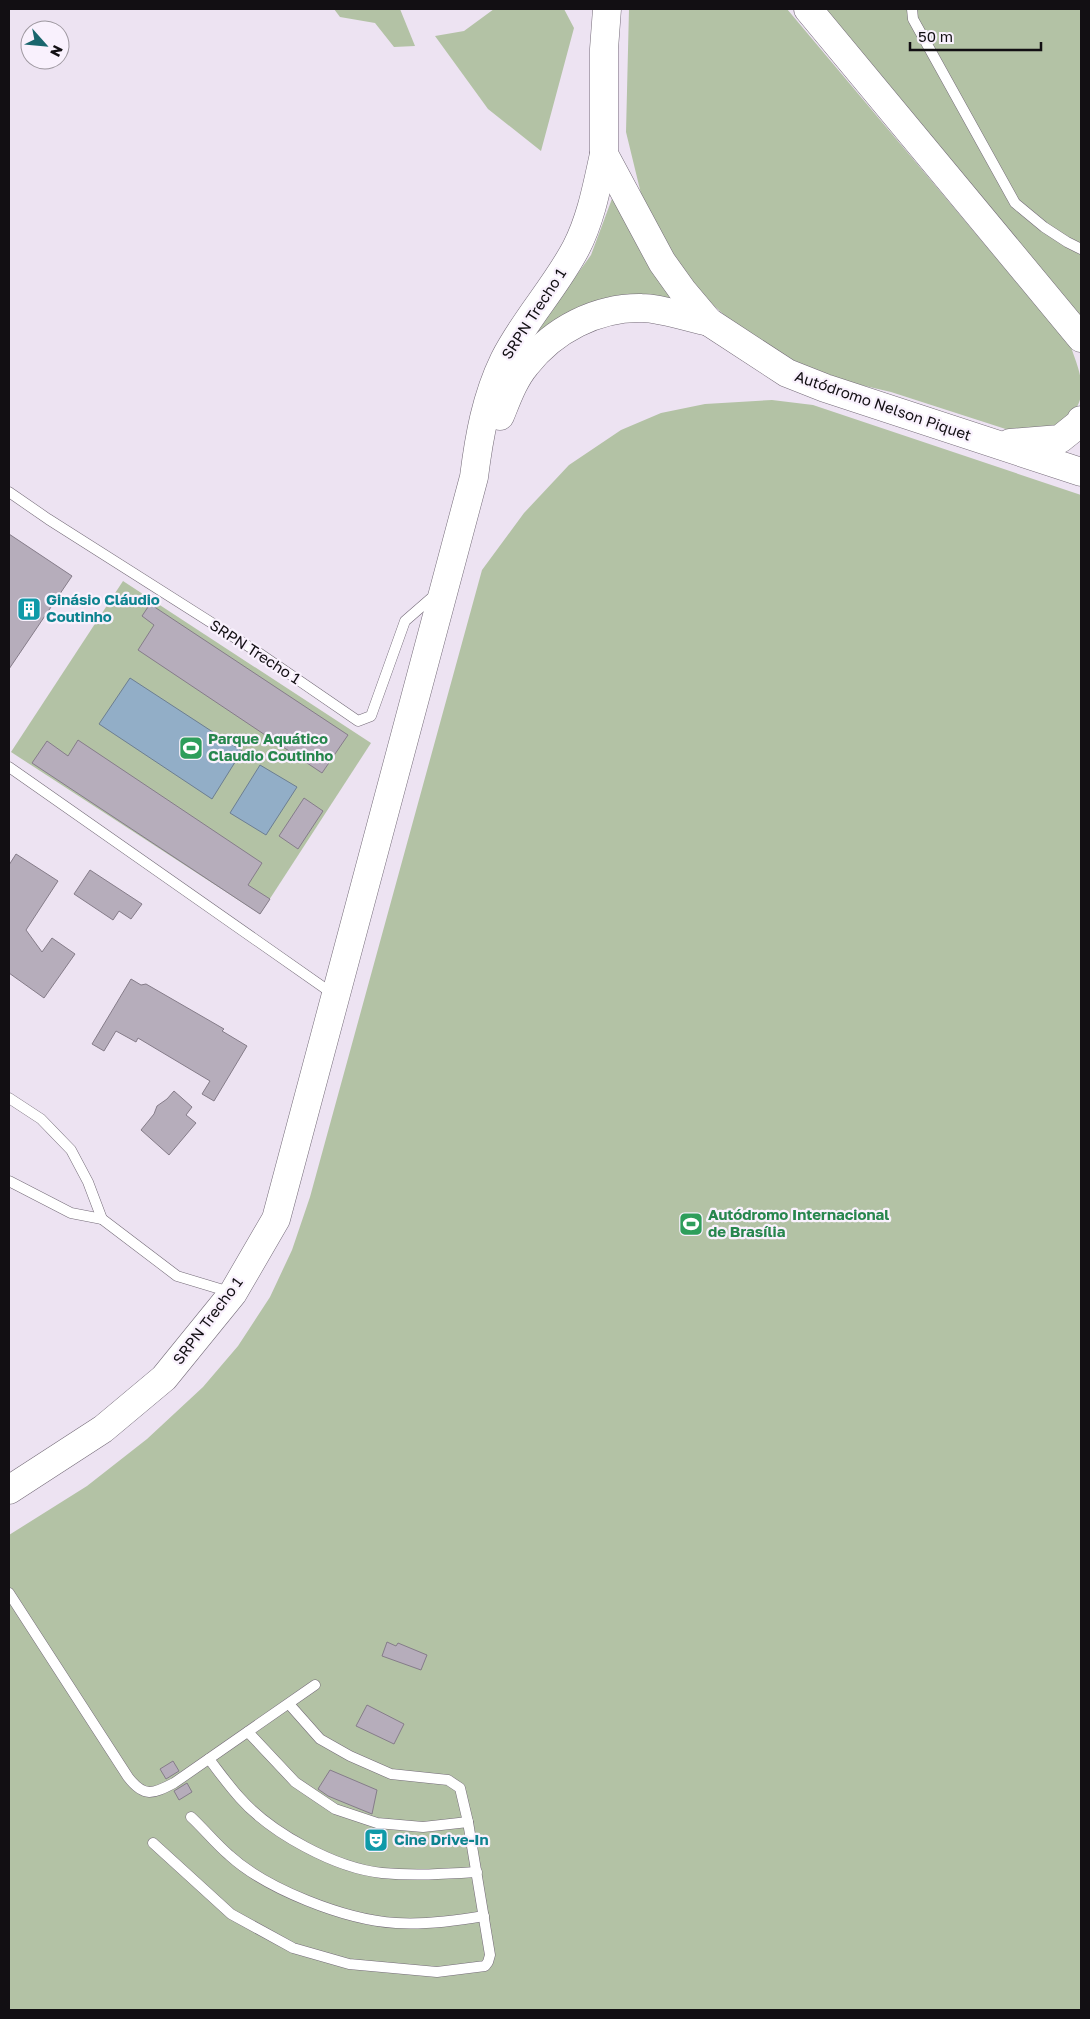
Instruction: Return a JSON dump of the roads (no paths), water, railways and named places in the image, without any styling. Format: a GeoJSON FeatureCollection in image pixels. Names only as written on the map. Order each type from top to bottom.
{"type":"FeatureCollection","features":[{"type":"Feature","properties":{"kind":"main road","name":"Autódromo Nelson Piquet"},"geometry":{"type":"LineString","coordinates":[[607,9],[604,49],[604,154],[662,262],[682,290],[709,322],[787,373],[861,401],[1081,472]]}},
{"type":"Feature","properties":{"kind":"main road"},"geometry":{"type":"LineString","coordinates":[[808,9],[1081,338]]}},
{"type":"Feature","properties":{"kind":"main road","name":"SRPN Trecho 1"},"geometry":{"type":"LineString","coordinates":[[9,1490],[103,1429],[164,1378],[233,1293],[276,1219],[474,477],[479,441],[488,401],[504,361],[524,324],[552,288],[577,247],[594,201],[604,154]]}},
{"type":"Feature","properties":{"kind":"main road","name":"SRPN Trecho 1"},"geometry":{"type":"LineString","coordinates":[[474,477],[492,431],[525,366],[547,341],[577,322],[609,312],[642,308],[709,322]]}},
{"type":"Feature","properties":{"kind":"main road"},"geometry":{"type":"LineString","coordinates":[[996,444],[1060,439],[1080,423],[1081,420]]}},
{"type":"Feature","properties":{"kind":"lane"},"geometry":{"type":"LineString","coordinates":[[912,9],[913,19],[1015,203],[1044,227],[1081,249]]}},
{"type":"Feature","properties":{"kind":"lane","name":"SRPN Trecho 1"},"geometry":{"type":"LineString","coordinates":[[9,492],[256,651],[358,721],[371,716],[405,621],[446,585]]}},
{"type":"Feature","properties":{"kind":"lane"},"geometry":{"type":"LineString","coordinates":[[9,767],[336,996]]}},
{"type":"Feature","properties":{"kind":"lane"},"geometry":{"type":"LineString","coordinates":[[9,1098],[41,1118],[70,1150],[88,1182],[102,1218]]}},
{"type":"Feature","properties":{"kind":"lane"},"geometry":{"type":"LineString","coordinates":[[9,1181],[71,1213],[102,1218],[176,1276],[233,1293]]}},
{"type":"Feature","properties":{"kind":"lane"},"geometry":{"type":"LineString","coordinates":[[9,1593],[128,1776],[135,1786],[143,1791],[154,1793],[174,1783],[315,1685]]}},
{"type":"Feature","properties":{"kind":"lane"},"geometry":{"type":"LineString","coordinates":[[153,1843],[231,1914],[293,1948],[348,1964],[437,1972],[485,1966],[490,1955],[477,1872],[460,1788],[448,1780],[391,1774],[350,1756],[320,1739],[288,1704]]}},
{"type":"Feature","properties":{"kind":"lane"},"geometry":{"type":"LineString","coordinates":[[248,1732],[295,1782],[335,1809],[377,1823],[423,1828],[468,1822]]}},
{"type":"Feature","properties":{"kind":"lane"},"geometry":{"type":"LineString","coordinates":[[209,1759],[240,1798],[267,1823],[302,1846],[342,1862],[380,1873],[429,1876],[477,1872]]}},
{"type":"Feature","properties":{"kind":"lane"},"geometry":{"type":"LineString","coordinates":[[191,1817],[230,1856],[272,1884],[317,1904],[359,1918],[396,1923],[445,1922],[484,1916]]}},
{"type":"Feature","properties":{"kind":"water"},"geometry":{"type":"Polygon","coordinates":[[[130,678],[242,751],[212,799],[99,724],[130,678]]]}},
{"type":"Feature","properties":{"kind":"water"},"geometry":{"type":"Polygon","coordinates":[[[260,765],[297,787],[266,835],[230,813],[260,765]]]}},
{"type":"Feature","properties":{"kind":"place","name":"Ginásio Cláudio Coutinho"},"geometry":{"type":"Point","coordinates":[29,609]}},
{"type":"Feature","properties":{"kind":"place","name":"Parque Aquático Claudio Coutinho"},"geometry":{"type":"Point","coordinates":[191,748]}},
{"type":"Feature","properties":{"kind":"place","name":"Autódromo Internacional de Brasília"},"geometry":{"type":"Point","coordinates":[691,1224]}},
{"type":"Feature","properties":{"kind":"place","name":"Cine Drive-In"},"geometry":{"type":"Point","coordinates":[376,1840]}}]}
